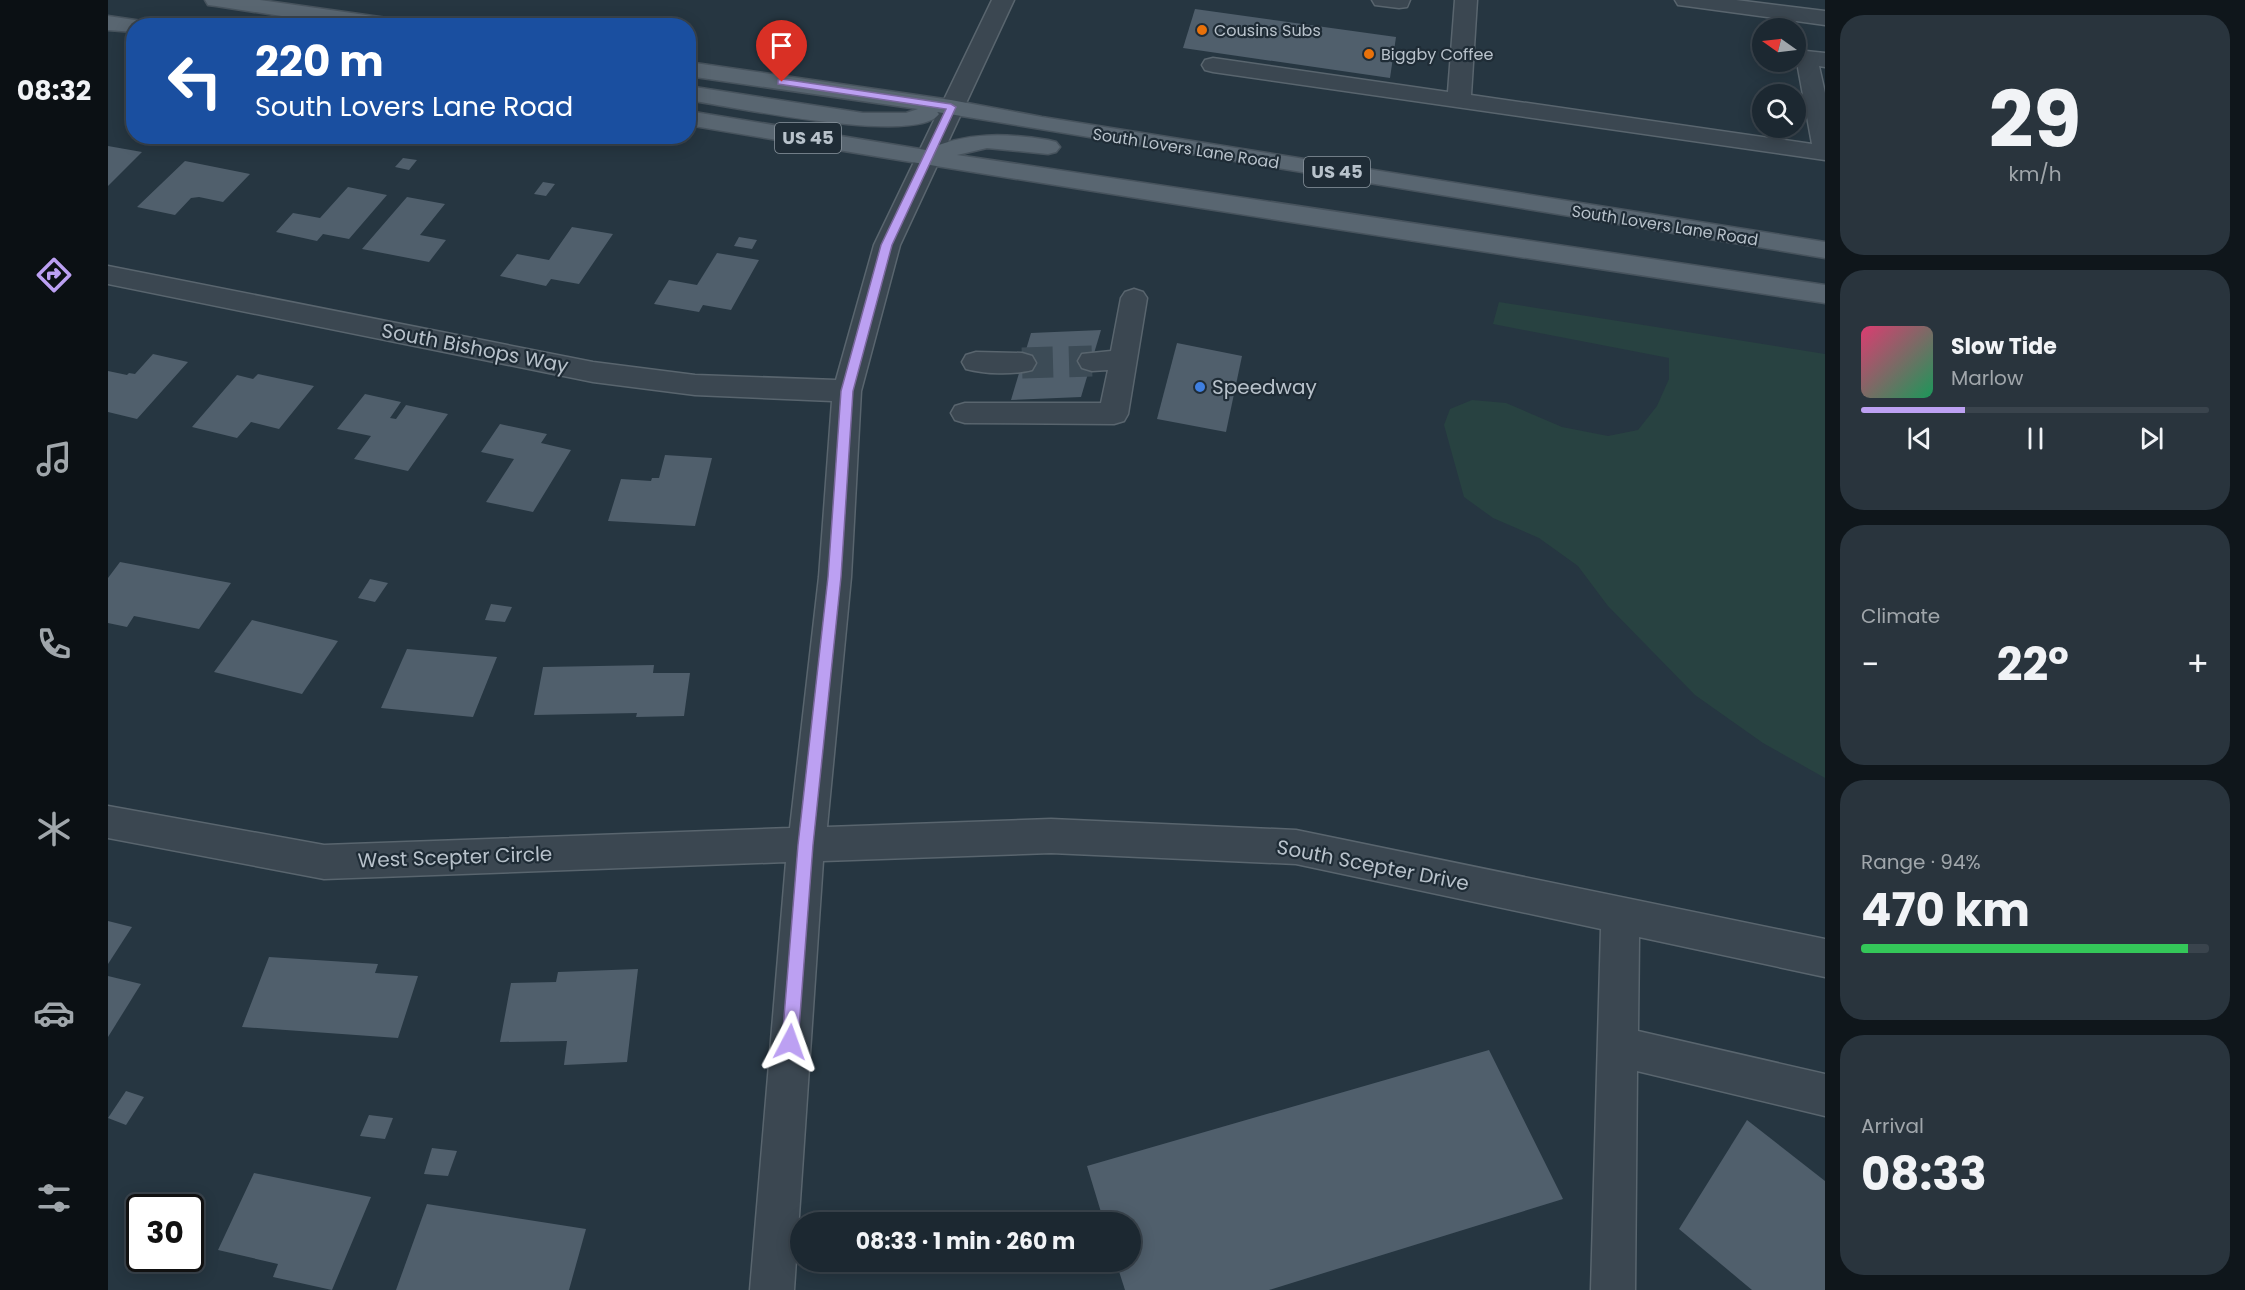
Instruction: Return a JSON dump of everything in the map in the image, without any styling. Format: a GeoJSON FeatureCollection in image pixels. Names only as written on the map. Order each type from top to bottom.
{"type":"FeatureCollection","features":[{"type":"Feature","properties":{"kind":"main road"},"geometry":{"type":"LineString","coordinates":[[216,0],[339,18]]}},
{"type":"Feature","properties":{"kind":"main road"},"geometry":{"type":"LineString","coordinates":[[108,23],[126,25]]}},
{"type":"Feature","properties":{"kind":"main road","name":"South Lovers Lane Road"},"geometry":{"type":"LineString","coordinates":[[696,70],[951,107],[1042,124],[1825,250]]}},
{"type":"Feature","properties":{"kind":"main road"},"geometry":{"type":"LineString","coordinates":[[696,94],[863,120],[908,120],[951,107]]}},
{"type":"Feature","properties":{"kind":"main road","name":"US 45"},"geometry":{"type":"LineString","coordinates":[[696,119],[927,159],[1465,242],[1825,294]]}},
{"type":"Feature","properties":{"kind":"main road"},"geometry":{"type":"LineString","coordinates":[[927,159],[954,146],[1001,140],[1272,184],[1533,216],[1661,224]]}},
{"type":"Feature","properties":{"kind":"street"},"geometry":{"type":"LineString","coordinates":[[772,1290],[806,845],[835,577],[847,391],[886,245],[1003,0]]}},
{"type":"Feature","properties":{"kind":"street"},"geometry":{"type":"LineString","coordinates":[[1383,0],[1399,2],[1399,0]]}},
{"type":"Feature","properties":{"kind":"street"},"geometry":{"type":"LineString","coordinates":[[1459,100],[1466,0]]}},
{"type":"Feature","properties":{"kind":"street"},"geometry":{"type":"LineString","coordinates":[[1686,0],[1825,18]]}},
{"type":"Feature","properties":{"kind":"street"},"geometry":{"type":"LineString","coordinates":[[1825,60],[1806,58],[1825,148]]}},
{"type":"Feature","properties":{"kind":"street"},"geometry":{"type":"LineString","coordinates":[[1213,65],[1825,153]]}},
{"type":"Feature","properties":{"kind":"street"},"geometry":{"type":"LineString","coordinates":[[1399,92],[1407,106],[1414,112],[1490,125],[1505,123],[1511,116],[1512,109]]}},
{"type":"Feature","properties":{"kind":"street","name":"South Bishops Way"},"geometry":{"type":"LineString","coordinates":[[108,275],[593,372],[695,385],[847,391]]}},
{"type":"Feature","properties":{"kind":"street"},"geometry":{"type":"LineString","coordinates":[[965,413],[1114,414],[1134,297]]}},
{"type":"Feature","properties":{"kind":"street"},"geometry":{"type":"LineString","coordinates":[[1092,361],[1122,360]]}},
{"type":"Feature","properties":{"kind":"street"},"geometry":{"type":"LineString","coordinates":[[976,362],[1022,363]]}},
{"type":"Feature","properties":{"kind":"street","name":"West Scepter Circle"},"geometry":{"type":"LineString","coordinates":[[108,822],[324,862],[806,845]]}},
{"type":"Feature","properties":{"kind":"street","name":"South Scepter Drive"},"geometry":{"type":"LineString","coordinates":[[806,845],[1051,836],[1296,847],[1825,958]]}},
{"type":"Feature","properties":{"kind":"street"},"geometry":{"type":"LineString","coordinates":[[1613,1290],[1620,915]]}},
{"type":"Feature","properties":{"kind":"street"},"geometry":{"type":"LineString","coordinates":[[1618,1046],[1825,1095]]}},
{"type":"Feature","properties":{"kind":"green space"},"geometry":{"type":"Polygon","coordinates":[[[1499,302],[1825,354],[1825,778],[1763,743],[1695,695],[1608,606],[1578,566],[1539,538],[1493,518],[1464,497],[1444,425],[1450,409],[1472,400],[1506,403],[1562,427],[1608,436],[1638,430],[1657,406],[1669,379],[1669,358],[1493,324],[1499,302]]]}},
{"type":"Feature","properties":{"kind":"building"},"geometry":{"type":"Polygon","coordinates":[[[1195,9],[1396,37],[1390,78],[1183,48],[1195,9]]]}},
{"type":"Feature","properties":{"kind":"building"},"geometry":{"type":"Polygon","coordinates":[[[108,146],[142,152],[108,186],[108,146]]]}},
{"type":"Feature","properties":{"kind":"building"},"geometry":{"type":"Polygon","coordinates":[[[403,158],[417,160],[409,170],[395,167],[403,158]]]}},
{"type":"Feature","properties":{"kind":"building"},"geometry":{"type":"Polygon","coordinates":[[[185,161],[250,174],[223,202],[199,197],[191,198],[175,215],[137,207],[185,161]]]}},
{"type":"Feature","properties":{"kind":"building"},"geometry":{"type":"Polygon","coordinates":[[[543,182],[555,184],[546,196],[534,194],[543,182]]]}},
{"type":"Feature","properties":{"kind":"building"},"geometry":{"type":"Polygon","coordinates":[[[348,187],[387,195],[349,239],[323,234],[317,241],[276,232],[293,213],[320,218],[348,187]]]}},
{"type":"Feature","properties":{"kind":"building"},"geometry":{"type":"Polygon","coordinates":[[[407,197],[445,204],[420,235],[446,240],[429,262],[362,249],[407,197]]]}},
{"type":"Feature","properties":{"kind":"building"},"geometry":{"type":"Polygon","coordinates":[[[572,227],[613,234],[579,284],[551,279],[546,286],[500,276],[517,254],[549,260],[572,227]]]}},
{"type":"Feature","properties":{"kind":"building"},"geometry":{"type":"Polygon","coordinates":[[[739,237],[757,240],[752,249],[734,246],[739,237]]]}},
{"type":"Feature","properties":{"kind":"building"},"geometry":{"type":"Polygon","coordinates":[[[717,253],[759,260],[731,310],[703,305],[699,312],[654,304],[669,280],[697,285],[717,253]]]}},
{"type":"Feature","properties":{"kind":"building"},"geometry":{"type":"Polygon","coordinates":[[[1101,330],[1081,397],[1011,400],[1031,333],[1101,330]]]}},
{"type":"Feature","properties":{"kind":"building","name":"Speedway"},"geometry":{"type":"Polygon","coordinates":[[[1177,343],[1242,356],[1226,432],[1157,419],[1177,343]]]}},
{"type":"Feature","properties":{"kind":"building"},"geometry":{"type":"Polygon","coordinates":[[[153,354],[188,362],[137,419],[108,412],[108,371],[127,375],[135,374],[153,354]]]}},
{"type":"Feature","properties":{"kind":"building"},"geometry":{"type":"Polygon","coordinates":[[[258,374],[314,386],[279,429],[251,422],[237,438],[192,427],[237,375],[253,379],[258,374]]]}},
{"type":"Feature","properties":{"kind":"building"},"geometry":{"type":"Polygon","coordinates":[[[365,394],[401,402],[390,418],[396,419],[406,405],[448,414],[408,471],[354,459],[371,436],[337,429],[365,394]]]}},
{"type":"Feature","properties":{"kind":"building"},"geometry":{"type":"Polygon","coordinates":[[[500,424],[547,434],[541,443],[571,450],[533,512],[486,502],[514,459],[481,452],[500,424]]]}},
{"type":"Feature","properties":{"kind":"building"},"geometry":{"type":"Polygon","coordinates":[[[665,455],[712,458],[695,526],[608,521],[621,479],[651,481],[652,478],[659,478],[665,455]]]}},
{"type":"Feature","properties":{"kind":"building"},"geometry":{"type":"Polygon","coordinates":[[[120,562],[231,583],[199,629],[134,616],[127,627],[108,623],[108,578],[120,562]]]}},
{"type":"Feature","properties":{"kind":"building"},"geometry":{"type":"Polygon","coordinates":[[[370,579],[388,583],[375,602],[358,598],[370,579]]]}},
{"type":"Feature","properties":{"kind":"building"},"geometry":{"type":"Polygon","coordinates":[[[491,604],[512,607],[505,622],[485,620],[491,604]]]}},
{"type":"Feature","properties":{"kind":"building"},"geometry":{"type":"Polygon","coordinates":[[[252,620],[338,641],[302,694],[214,672],[252,620]]]}},
{"type":"Feature","properties":{"kind":"building"},"geometry":{"type":"Polygon","coordinates":[[[407,649],[497,657],[473,717],[381,708],[407,649]]]}},
{"type":"Feature","properties":{"kind":"building"},"geometry":{"type":"Polygon","coordinates":[[[654,665],[653,673],[690,673],[684,716],[636,717],[637,713],[534,715],[543,667],[654,665]]]}},
{"type":"Feature","properties":{"kind":"building"},"geometry":{"type":"Polygon","coordinates":[[[108,921],[132,927],[108,964],[108,921]]]}},
{"type":"Feature","properties":{"kind":"building"},"geometry":{"type":"Polygon","coordinates":[[[269,957],[378,964],[375,973],[418,976],[398,1038],[242,1027],[269,957]]]}},
{"type":"Feature","properties":{"kind":"building"},"geometry":{"type":"Polygon","coordinates":[[[638,969],[627,1062],[564,1065],[567,1041],[500,1042],[511,983],[556,982],[558,972],[638,969]]]}},
{"type":"Feature","properties":{"kind":"building"},"geometry":{"type":"Polygon","coordinates":[[[108,976],[141,984],[108,1037],[108,976]]]}},
{"type":"Feature","properties":{"kind":"building"},"geometry":{"type":"Polygon","coordinates":[[[1489,1050],[1563,1199],[1269,1290],[1125,1290],[1119,1272],[1141,1272],[1141,1212],[1101,1212],[1087,1166],[1489,1050]]]}},
{"type":"Feature","properties":{"kind":"building"},"geometry":{"type":"Polygon","coordinates":[[[126,1091],[144,1097],[126,1125],[108,1118],[126,1091]]]}},
{"type":"Feature","properties":{"kind":"building"},"geometry":{"type":"Polygon","coordinates":[[[369,1115],[393,1118],[385,1139],[360,1136],[369,1115]]]}},
{"type":"Feature","properties":{"kind":"building"},"geometry":{"type":"Polygon","coordinates":[[[1747,1120],[1825,1181],[1825,1290],[1752,1290],[1679,1229],[1747,1120]]]}},
{"type":"Feature","properties":{"kind":"building"},"geometry":{"type":"Polygon","coordinates":[[[432,1148],[457,1151],[448,1176],[424,1174],[432,1148]]]}},
{"type":"Feature","properties":{"kind":"building"},"geometry":{"type":"Polygon","coordinates":[[[254,1173],[371,1197],[332,1290],[273,1277],[278,1264],[218,1250],[254,1173]]]}},
{"type":"Feature","properties":{"kind":"building"},"geometry":{"type":"Polygon","coordinates":[[[427,1204],[586,1229],[569,1290],[396,1290],[427,1204]]]}},
{"type":"Feature","properties":{"kind":"tunnel"},"geometry":{"type":"LineString","coordinates":[[1022,363],[1092,361]]}},
{"type":"Feature","properties":{"kind":"place","name":"Cousins Subs"},"geometry":{"type":"Point","coordinates":[1202,30]}},
{"type":"Feature","properties":{"kind":"place","name":"Biggby Coffee"},"geometry":{"type":"Point","coordinates":[1369,54]}},
{"type":"Feature","properties":{"kind":"place","name":"Speedway"},"geometry":{"type":"Point","coordinates":[1200,387]}},
{"type":"Feature","properties":{"kind":"route"},"geometry":{"type":"LineString","coordinates":[[782,82],[951,107],[886,245],[847,391],[835,577],[800,906],[790,1042]]}}]}
